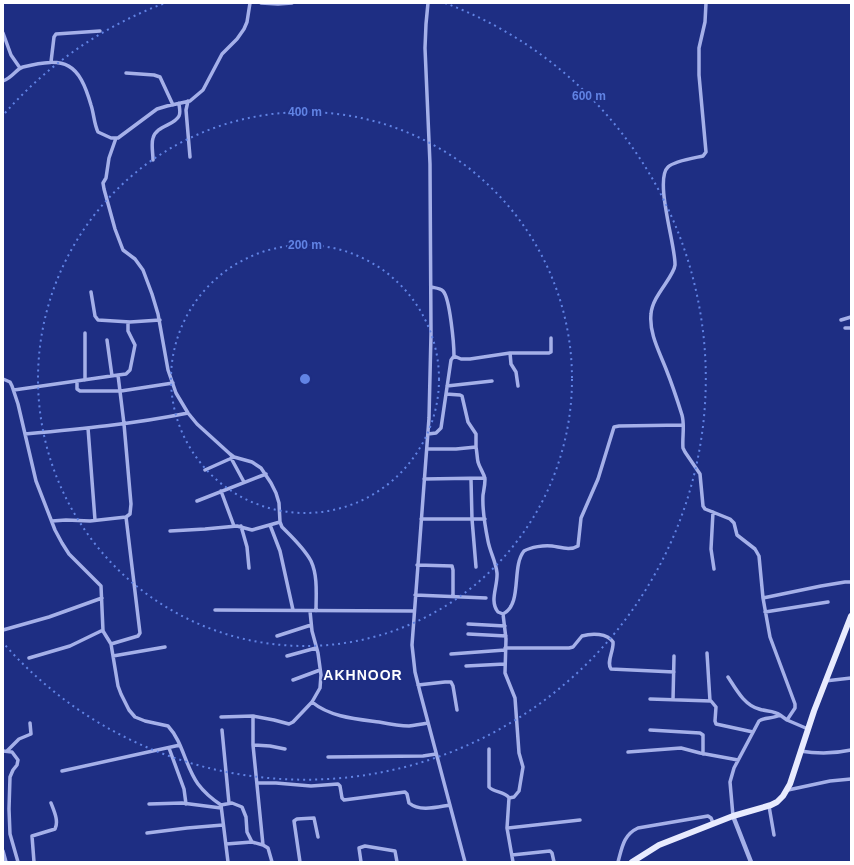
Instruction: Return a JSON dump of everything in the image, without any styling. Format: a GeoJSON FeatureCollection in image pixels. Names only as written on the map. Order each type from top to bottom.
{"type":"FeatureCollection","features":[{"type":"Feature","properties":{"kind":"main road"},"geometry":{"type":"LineString","coordinates":[[632,862],[659,845],[713,823],[769,806],[777,802],[790,784],[800,751],[825,682],[851,616]]}},
{"type":"Feature","properties":{"kind":"street"},"geometry":{"type":"LineString","coordinates":[[3,81],[12,77],[20,68],[51,62],[67,64],[73,68],[83,82],[99,133],[111,138],[123,136],[157,109],[188,101],[203,90],[222,54],[237,39],[244,29],[247,22],[250,3]]}},
{"type":"Feature","properties":{"kind":"street"},"geometry":{"type":"LineString","coordinates":[[261,3],[292,3]]}},
{"type":"Feature","properties":{"kind":"street"},"geometry":{"type":"LineString","coordinates":[[428,3],[425,67],[430,164],[431,342],[428,434],[412,645],[418,685],[465,862]]}},
{"type":"Feature","properties":{"kind":"street"},"geometry":{"type":"LineString","coordinates":[[706,3],[699,48],[699,75],[706,152],[703,156],[670,166],[665,172],[665,197],[668,228],[675,264],[672,273],[658,294],[651,311],[650,320],[655,343],[671,383],[682,417],[685,452],[700,474],[703,506],[705,509],[733,521],[737,535],[755,549],[759,556],[761,564],[763,598],[770,637],[795,704],[795,708],[787,720]]}},
{"type":"Feature","properties":{"kind":"street"},"geometry":{"type":"LineString","coordinates":[[51,62],[54,37],[56,34],[100,31]]}},
{"type":"Feature","properties":{"kind":"street"},"geometry":{"type":"LineString","coordinates":[[3,33],[11,55],[20,68]]}},
{"type":"Feature","properties":{"kind":"street"},"geometry":{"type":"LineString","coordinates":[[126,73],[154,75],[160,77],[172,105]]}},
{"type":"Feature","properties":{"kind":"street"},"geometry":{"type":"LineString","coordinates":[[188,101],[187,115],[190,157]]}},
{"type":"Feature","properties":{"kind":"street"},"geometry":{"type":"LineString","coordinates":[[153,160],[153,136],[158,130],[177,119],[180,114],[179,103]]}},
{"type":"Feature","properties":{"kind":"street"},"geometry":{"type":"LineString","coordinates":[[116,138],[103,183],[104,189],[115,229],[123,250],[135,259],[144,272],[152,294],[160,320],[166,360],[176,393],[188,413],[206,433],[233,457],[244,482]]}},
{"type":"Feature","properties":{"kind":"street"},"geometry":{"type":"LineString","coordinates":[[428,434],[436,433],[441,428],[451,360],[454,356],[452,331],[445,294],[441,289],[431,287]]}},
{"type":"Feature","properties":{"kind":"street"},"geometry":{"type":"LineString","coordinates":[[91,292],[96,319],[128,322],[160,320]]}},
{"type":"Feature","properties":{"kind":"street"},"geometry":{"type":"LineString","coordinates":[[841,320],[851,317]]}},
{"type":"Feature","properties":{"kind":"street"},"geometry":{"type":"LineString","coordinates":[[14,390],[126,374],[129,372],[135,347],[134,341],[128,330],[128,322]]}},
{"type":"Feature","properties":{"kind":"street"},"geometry":{"type":"LineString","coordinates":[[845,328],[851,328]]}},
{"type":"Feature","properties":{"kind":"street"},"geometry":{"type":"LineString","coordinates":[[85,380],[86,334]]}},
{"type":"Feature","properties":{"kind":"street"},"geometry":{"type":"LineString","coordinates":[[454,356],[461,359],[470,359],[510,353],[549,353],[552,350],[551,338]]}},
{"type":"Feature","properties":{"kind":"street"},"geometry":{"type":"LineString","coordinates":[[107,340],[112,376]]}},
{"type":"Feature","properties":{"kind":"street"},"geometry":{"type":"LineString","coordinates":[[510,353],[511,364],[516,372],[518,386]]}},
{"type":"Feature","properties":{"kind":"street"},"geometry":{"type":"LineString","coordinates":[[52,521],[95,520],[126,517],[130,514],[131,504],[121,391],[118,375]]}},
{"type":"Feature","properties":{"kind":"street"},"geometry":{"type":"LineString","coordinates":[[3,379],[10,382],[14,390],[26,434],[36,481],[65,549],[100,584],[103,630],[111,644],[120,694],[129,710],[135,717],[168,726],[180,745],[198,784],[221,806],[228,862]]}},
{"type":"Feature","properties":{"kind":"street"},"geometry":{"type":"LineString","coordinates":[[77,381],[77,389],[80,391],[121,391],[173,383]]}},
{"type":"Feature","properties":{"kind":"street"},"geometry":{"type":"LineString","coordinates":[[447,386],[492,381]]}},
{"type":"Feature","properties":{"kind":"street"},"geometry":{"type":"LineString","coordinates":[[446,394],[462,396],[468,422],[476,434],[478,462],[485,478],[483,494],[488,542],[494,556],[497,571],[494,604],[498,612],[503,614]]}},
{"type":"Feature","properties":{"kind":"street"},"geometry":{"type":"LineString","coordinates":[[26,434],[124,424],[188,413]]}},
{"type":"Feature","properties":{"kind":"street"},"geometry":{"type":"LineString","coordinates":[[503,614],[512,606],[519,563],[521,555],[524,551],[529,548],[546,546],[570,549],[578,546],[581,518],[598,479],[614,428],[619,426],[683,425]]}},
{"type":"Feature","properties":{"kind":"street"},"geometry":{"type":"LineString","coordinates":[[88,428],[95,520]]}},
{"type":"Feature","properties":{"kind":"street"},"geometry":{"type":"LineString","coordinates":[[427,449],[476,447]]}},
{"type":"Feature","properties":{"kind":"street"},"geometry":{"type":"LineString","coordinates":[[205,470],[233,457],[252,462],[261,468],[266,474],[272,483],[278,499],[280,522],[282,527],[312,564],[315,576],[318,611]]}},
{"type":"Feature","properties":{"kind":"street"},"geometry":{"type":"LineString","coordinates":[[197,501],[266,474]]}},
{"type":"Feature","properties":{"kind":"street"},"geometry":{"type":"LineString","coordinates":[[424,479],[485,478]]}},
{"type":"Feature","properties":{"kind":"street"},"geometry":{"type":"LineString","coordinates":[[471,479],[472,519],[476,567]]}},
{"type":"Feature","properties":{"kind":"street"},"geometry":{"type":"LineString","coordinates":[[221,491],[234,526]]}},
{"type":"Feature","properties":{"kind":"street"},"geometry":{"type":"LineString","coordinates":[[712,512],[711,549],[714,569]]}},
{"type":"Feature","properties":{"kind":"street"},"geometry":{"type":"LineString","coordinates":[[111,644],[138,636],[140,633],[126,517]]}},
{"type":"Feature","properties":{"kind":"street"},"geometry":{"type":"LineString","coordinates":[[421,519],[485,519]]}},
{"type":"Feature","properties":{"kind":"street"},"geometry":{"type":"LineString","coordinates":[[170,531],[205,530],[234,526],[241,526],[252,530],[280,522]]}},
{"type":"Feature","properties":{"kind":"street"},"geometry":{"type":"LineString","coordinates":[[270,525],[280,551],[293,610]]}},
{"type":"Feature","properties":{"kind":"street"},"geometry":{"type":"LineString","coordinates":[[241,526],[247,547],[249,568]]}},
{"type":"Feature","properties":{"kind":"street"},"geometry":{"type":"LineString","coordinates":[[417,565],[453,567],[453,596]]}},
{"type":"Feature","properties":{"kind":"street"},"geometry":{"type":"LineString","coordinates":[[763,598],[829,584],[851,582]]}},
{"type":"Feature","properties":{"kind":"street"},"geometry":{"type":"LineString","coordinates":[[415,595],[486,598]]}},
{"type":"Feature","properties":{"kind":"street"},"geometry":{"type":"LineString","coordinates":[[3,630],[49,618],[102,598]]}},
{"type":"Feature","properties":{"kind":"street"},"geometry":{"type":"LineString","coordinates":[[765,612],[828,602]]}},
{"type":"Feature","properties":{"kind":"street"},"geometry":{"type":"LineString","coordinates":[[215,610],[414,611]]}},
{"type":"Feature","properties":{"kind":"street"},"geometry":{"type":"LineString","coordinates":[[221,717],[253,716],[288,724],[293,722],[314,704],[320,688],[320,670],[311,625],[310,611]]}},
{"type":"Feature","properties":{"kind":"street"},"geometry":{"type":"LineString","coordinates":[[503,614],[506,636],[506,677],[515,698],[519,753],[523,767],[519,791],[514,797],[509,798]]}},
{"type":"Feature","properties":{"kind":"street"},"geometry":{"type":"LineString","coordinates":[[468,624],[505,626]]}},
{"type":"Feature","properties":{"kind":"street"},"geometry":{"type":"LineString","coordinates":[[277,636],[311,625]]}},
{"type":"Feature","properties":{"kind":"street"},"geometry":{"type":"LineString","coordinates":[[29,658],[70,646],[103,630]]}},
{"type":"Feature","properties":{"kind":"street"},"geometry":{"type":"LineString","coordinates":[[468,634],[506,636]]}},
{"type":"Feature","properties":{"kind":"street"},"geometry":{"type":"LineString","coordinates":[[450,654],[505,649],[564,649],[573,647],[582,636],[598,635],[608,637],[613,642],[609,664],[611,669],[674,672]]}},
{"type":"Feature","properties":{"kind":"street"},"geometry":{"type":"LineString","coordinates":[[113,656],[165,648]]}},
{"type":"Feature","properties":{"kind":"street"},"geometry":{"type":"LineString","coordinates":[[287,656],[316,648]]}},
{"type":"Feature","properties":{"kind":"street"},"geometry":{"type":"LineString","coordinates":[[707,653],[710,701],[716,707],[716,724],[753,732]]}},
{"type":"Feature","properties":{"kind":"street"},"geometry":{"type":"LineString","coordinates":[[673,700],[674,656]]}},
{"type":"Feature","properties":{"kind":"street"},"geometry":{"type":"LineString","coordinates":[[466,666],[505,664]]}},
{"type":"Feature","properties":{"kind":"street"},"geometry":{"type":"LineString","coordinates":[[293,680],[320,670]]}},
{"type":"Feature","properties":{"kind":"street"},"geometry":{"type":"LineString","coordinates":[[728,677],[746,702],[750,705],[757,709],[773,711],[787,720],[808,729]]}},
{"type":"Feature","properties":{"kind":"street"},"geometry":{"type":"LineString","coordinates":[[825,682],[851,678]]}},
{"type":"Feature","properties":{"kind":"street"},"geometry":{"type":"LineString","coordinates":[[418,685],[451,682],[454,686],[457,710]]}},
{"type":"Feature","properties":{"kind":"street"},"geometry":{"type":"LineString","coordinates":[[650,700],[710,701]]}},
{"type":"Feature","properties":{"kind":"street"},"geometry":{"type":"LineString","coordinates":[[314,704],[336,714],[359,720],[410,726],[428,723]]}},
{"type":"Feature","properties":{"kind":"street"},"geometry":{"type":"LineString","coordinates":[[751,862],[733,816],[730,782],[738,760],[760,719],[774,718],[780,715]]}},
{"type":"Feature","properties":{"kind":"street"},"geometry":{"type":"LineString","coordinates":[[253,716],[253,745],[263,845]]}},
{"type":"Feature","properties":{"kind":"street"},"geometry":{"type":"LineString","coordinates":[[3,751],[8,750],[19,739],[31,734],[30,723]]}},
{"type":"Feature","properties":{"kind":"street"},"geometry":{"type":"LineString","coordinates":[[222,730],[229,804]]}},
{"type":"Feature","properties":{"kind":"street"},"geometry":{"type":"LineString","coordinates":[[650,730],[700,733],[703,736],[703,754]]}},
{"type":"Feature","properties":{"kind":"street"},"geometry":{"type":"LineString","coordinates":[[62,771],[180,745]]}},
{"type":"Feature","properties":{"kind":"street"},"geometry":{"type":"LineString","coordinates":[[253,745],[285,749]]}},
{"type":"Feature","properties":{"kind":"street"},"geometry":{"type":"LineString","coordinates":[[169,748],[185,793],[186,804]]}},
{"type":"Feature","properties":{"kind":"street"},"geometry":{"type":"LineString","coordinates":[[628,752],[681,748],[703,754],[738,760]]}},
{"type":"Feature","properties":{"kind":"street"},"geometry":{"type":"LineString","coordinates":[[490,749],[489,787],[494,791],[507,795],[509,798]]}},
{"type":"Feature","properties":{"kind":"street"},"geometry":{"type":"LineString","coordinates":[[8,750],[13,753],[18,760],[17,765],[10,777],[9,809],[10,834],[18,862]]}},
{"type":"Feature","properties":{"kind":"street"},"geometry":{"type":"LineString","coordinates":[[800,751],[822,754],[851,750]]}},
{"type":"Feature","properties":{"kind":"street"},"geometry":{"type":"LineString","coordinates":[[328,758],[423,756],[436,754]]}},
{"type":"Feature","properties":{"kind":"street"},"geometry":{"type":"LineString","coordinates":[[786,790],[851,779]]}},
{"type":"Feature","properties":{"kind":"street"},"geometry":{"type":"LineString","coordinates":[[257,783],[302,785],[339,784],[342,798],[344,800],[405,792],[409,803],[417,807],[429,808],[450,805]]}},
{"type":"Feature","properties":{"kind":"street"},"geometry":{"type":"LineString","coordinates":[[509,798],[507,828],[513,862]]}},
{"type":"Feature","properties":{"kind":"street"},"geometry":{"type":"LineString","coordinates":[[34,862],[32,836],[55,829],[57,826],[51,803]]}},
{"type":"Feature","properties":{"kind":"street"},"geometry":{"type":"LineString","coordinates":[[149,804],[239,805],[244,810],[247,832],[252,842]]}},
{"type":"Feature","properties":{"kind":"street"},"geometry":{"type":"LineString","coordinates":[[769,806],[774,836]]}},
{"type":"Feature","properties":{"kind":"street"},"geometry":{"type":"LineString","coordinates":[[618,862],[625,839],[630,832],[638,828],[708,816],[711,818],[713,823]]}},
{"type":"Feature","properties":{"kind":"street"},"geometry":{"type":"LineString","coordinates":[[300,862],[294,821],[296,819],[314,818],[318,837]]}},
{"type":"Feature","properties":{"kind":"street"},"geometry":{"type":"LineString","coordinates":[[507,828],[580,820]]}},
{"type":"Feature","properties":{"kind":"street"},"geometry":{"type":"LineString","coordinates":[[147,833],[224,825]]}},
{"type":"Feature","properties":{"kind":"street"},"geometry":{"type":"LineString","coordinates":[[226,844],[252,842],[263,845],[268,848],[272,862]]}},
{"type":"Feature","properties":{"kind":"street"},"geometry":{"type":"LineString","coordinates":[[361,862],[360,848],[365,846],[394,850],[396,852],[397,862]]}},
{"type":"Feature","properties":{"kind":"street"},"geometry":{"type":"LineString","coordinates":[[3,851],[6,862]]}},
{"type":"Feature","properties":{"kind":"street"},"geometry":{"type":"LineString","coordinates":[[512,855],[550,851],[554,862]]}},
{"type":"Feature","properties":{"kind":"district","name":"AKHNOOR"},"geometry":{"type":"Point","coordinates":[363,675]}}]}
